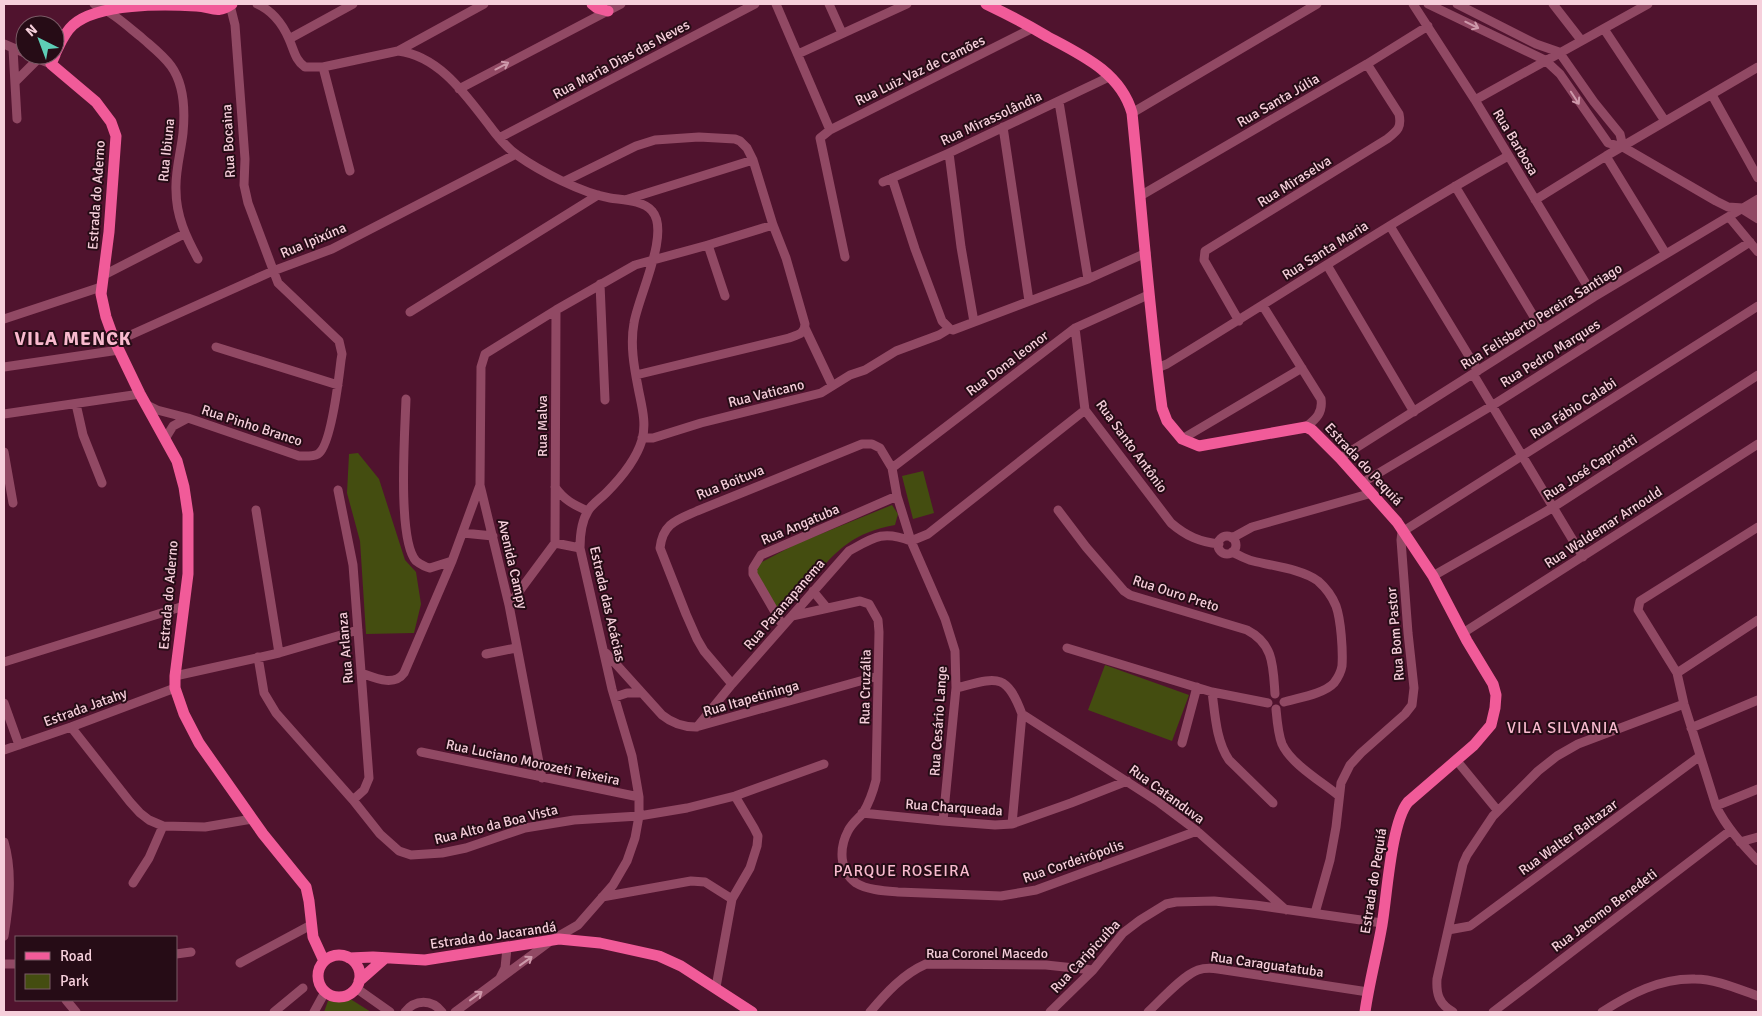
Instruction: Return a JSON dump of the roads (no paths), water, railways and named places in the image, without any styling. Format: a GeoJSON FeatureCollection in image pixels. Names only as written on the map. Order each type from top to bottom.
{"type":"FeatureCollection","features":[{"type":"Feature","properties":{"kind":"main road"},"geometry":{"type":"LineString","coordinates":[[65,33],[74,24],[93,14],[108,10],[142,6],[201,5],[214,10],[221,10],[231,4]]}},
{"type":"Feature","properties":{"kind":"main road"},"geometry":{"type":"LineString","coordinates":[[592,4],[597,8],[608,11]]}},
{"type":"Feature","properties":{"kind":"main road"},"geometry":{"type":"LineString","coordinates":[[986,4],[1034,28],[1090,60],[1124,94],[1132,113],[1146,253],[1148,295],[1162,408],[1166,421],[1182,439]]}},
{"type":"Feature","properties":{"kind":"main road","name":"Estrada do Aderno"},"geometry":{"type":"LineString","coordinates":[[60,65],[96,102],[114,128],[116,136],[115,154],[101,294],[106,317],[117,346],[140,394],[177,461],[181,474],[188,514],[188,574],[175,688],[184,714],[199,743],[252,818],[306,887],[311,925],[324,961]]}},
{"type":"Feature","properties":{"kind":"main road","name":"Estrada do Pequiá"},"geometry":{"type":"LineString","coordinates":[[1182,439],[1199,446],[1306,427],[1321,438],[1397,522],[1433,576],[1463,633],[1494,684],[1496,695],[1495,708],[1490,725],[1474,745],[1408,802],[1400,813],[1365,1012]]}},
{"type":"Feature","properties":{"kind":"main road","name":"Estrada do Jacarandá"},"geometry":{"type":"LineString","coordinates":[[349,958],[373,957],[425,960],[559,939],[600,943],[659,956],[682,966],[752,1012]]}},
{"type":"Feature","properties":{"kind":"main road"},"geometry":{"type":"LineString","coordinates":[[358,984],[358,968],[349,958],[332,957],[324,961],[320,968],[318,977],[320,985],[325,992],[338,997],[345,996],[358,984],[384,959]]}},
{"type":"Feature","properties":{"kind":"street","name":"Rua Ibiuna"},"geometry":{"type":"LineString","coordinates":[[94,4],[108,10],[153,47],[172,67],[179,84],[184,108],[176,190],[180,224],[198,259]]}},
{"type":"Feature","properties":{"kind":"street","name":"Rua Bocaina"},"geometry":{"type":"LineString","coordinates":[[231,4],[235,26],[245,159],[244,185],[248,203],[274,271]]}},
{"type":"Feature","properties":{"kind":"street","name":"Estrada das Acácias"},"geometry":{"type":"LineString","coordinates":[[257,4],[272,12],[289,39],[296,58],[305,67],[323,67],[398,51],[407,52],[434,64],[459,89],[499,138],[516,154],[542,171],[598,196],[647,206],[656,217],[659,231],[634,325],[633,344],[636,374],[644,414],[642,438],[633,460],[588,512],[582,530],[580,548],[615,696],[632,756],[639,797],[639,816],[635,838],[627,861],[613,885],[578,926],[552,940],[455,1012]]}},
{"type":"Feature","properties":{"kind":"street"},"geometry":{"type":"LineString","coordinates":[[289,39],[353,4]]}},
{"type":"Feature","properties":{"kind":"street"},"geometry":{"type":"LineString","coordinates":[[398,51],[484,4]]}},
{"type":"Feature","properties":{"kind":"street"},"geometry":{"type":"LineString","coordinates":[[459,89],[622,4]]}},
{"type":"Feature","properties":{"kind":"street","name":"Rua Maria Dias das Neves"},"geometry":{"type":"LineString","coordinates":[[499,138],[755,4]]}},
{"type":"Feature","properties":{"kind":"street"},"geometry":{"type":"LineString","coordinates":[[776,4],[830,130]]}},
{"type":"Feature","properties":{"kind":"street"},"geometry":{"type":"LineString","coordinates":[[829,4],[842,34]]}},
{"type":"Feature","properties":{"kind":"street"},"geometry":{"type":"LineString","coordinates":[[798,54],[907,4]]}},
{"type":"Feature","properties":{"kind":"street"},"geometry":{"type":"LineString","coordinates":[[1132,113],[1317,4]]}},
{"type":"Feature","properties":{"kind":"street","name":"Rua Barbosa"},"geometry":{"type":"LineString","coordinates":[[1413,4],[1475,100],[1594,297]]}},
{"type":"Feature","properties":{"kind":"street"},"geometry":{"type":"LineString","coordinates":[[1428,4],[1545,60],[1560,74],[1608,143],[1623,147],[1728,207],[1758,209]]}},
{"type":"Feature","properties":{"kind":"street"},"geometry":{"type":"LineString","coordinates":[[1457,4],[1536,44],[1559,52],[1594,102],[1620,134],[1623,147]]}},
{"type":"Feature","properties":{"kind":"street"},"geometry":{"type":"LineString","coordinates":[[1552,4],[1581,40]]}},
{"type":"Feature","properties":{"kind":"street"},"geometry":{"type":"LineString","coordinates":[[1475,100],[1648,4]]}},
{"type":"Feature","properties":{"kind":"street","name":"Rua Santa Júlia"},"geometry":{"type":"LineString","coordinates":[[1140,196],[1367,64],[1428,26]]}},
{"type":"Feature","properties":{"kind":"street","name":"Rua Luiz Vaz de Camões"},"geometry":{"type":"LineString","coordinates":[[846,257],[820,138],[830,130],[1034,28]]}},
{"type":"Feature","properties":{"kind":"street"},"geometry":{"type":"LineString","coordinates":[[1604,28],[1665,121]]}},
{"type":"Feature","properties":{"kind":"street"},"geometry":{"type":"LineString","coordinates":[[4,44],[13,49],[16,119]]}},
{"type":"Feature","properties":{"kind":"street","name":"Rua Miraselva"},"geometry":{"type":"LineString","coordinates":[[1239,321],[1204,260],[1205,251],[1387,140],[1397,130],[1401,122],[1399,114],[1367,64]]}},
{"type":"Feature","properties":{"kind":"street"},"geometry":{"type":"LineString","coordinates":[[4,90],[14,86],[33,65]]}},
{"type":"Feature","properties":{"kind":"street"},"geometry":{"type":"LineString","coordinates":[[323,67],[350,171]]}},
{"type":"Feature","properties":{"kind":"street"},"geometry":{"type":"LineString","coordinates":[[1535,200],[1758,67]]}},
{"type":"Feature","properties":{"kind":"street","name":"Rua Mirassolândia"},"geometry":{"type":"LineString","coordinates":[[949,329],[942,321],[887,180],[1059,102],[1109,77]]}},
{"type":"Feature","properties":{"kind":"street"},"geometry":{"type":"LineString","coordinates":[[1712,95],[1758,178]]}},
{"type":"Feature","properties":{"kind":"street"},"geometry":{"type":"LineString","coordinates":[[1059,102],[1088,279]]}},
{"type":"Feature","properties":{"kind":"street"},"geometry":{"type":"LineString","coordinates":[[1003,127],[1029,301]]}},
{"type":"Feature","properties":{"kind":"street"},"geometry":{"type":"LineString","coordinates":[[565,181],[636,146],[655,140],[687,137],[735,139],[747,148],[753,160],[773,225],[786,258],[805,326],[832,385]]}},
{"type":"Feature","properties":{"kind":"street"},"geometry":{"type":"LineString","coordinates":[[949,153],[961,247],[974,322]]}},
{"type":"Feature","properties":{"kind":"street","name":"Rua Ipixúna"},"geometry":{"type":"LineString","coordinates":[[4,366],[117,346],[274,271],[332,249],[516,154]]}},
{"type":"Feature","properties":{"kind":"street","name":"Rua Santa Maria"},"geometry":{"type":"LineString","coordinates":[[1157,368],[1167,364],[1264,306],[1455,186],[1508,156]]}},
{"type":"Feature","properties":{"kind":"street"},"geometry":{"type":"LineString","coordinates":[[1606,156],[1666,254]]}},
{"type":"Feature","properties":{"kind":"street"},"geometry":{"type":"LineString","coordinates":[[624,200],[753,160]]}},
{"type":"Feature","properties":{"kind":"street"},"geometry":{"type":"LineString","coordinates":[[1455,186],[1542,330]]}},
{"type":"Feature","properties":{"kind":"street"},"geometry":{"type":"LineString","coordinates":[[410,312],[598,196]]}},
{"type":"Feature","properties":{"kind":"street","name":"Rua Felisberto Pereira Santiago"},"geometry":{"type":"LineString","coordinates":[[1340,458],[1594,297],[1758,199]]}},
{"type":"Feature","properties":{"kind":"street"},"geometry":{"type":"LineString","coordinates":[[1742,208],[1758,219]]}},
{"type":"Feature","properties":{"kind":"street"},"geometry":{"type":"LineString","coordinates":[[1729,217],[1758,252]]}},
{"type":"Feature","properties":{"kind":"street"},"geometry":{"type":"LineString","coordinates":[[556,310],[634,265],[773,225]]}},
{"type":"Feature","properties":{"kind":"street"},"geometry":{"type":"LineString","coordinates":[[1390,226],[1582,557]]}},
{"type":"Feature","properties":{"kind":"street"},"geometry":{"type":"LineString","coordinates":[[104,275],[184,234]]}},
{"type":"Feature","properties":{"kind":"street","name":"Rua Pedro Marques"},"geometry":{"type":"LineString","coordinates":[[1362,483],[1493,406],[1750,242]]}},
{"type":"Feature","properties":{"kind":"street"},"geometry":{"type":"LineString","coordinates":[[708,245],[724,296]]}},
{"type":"Feature","properties":{"kind":"street","name":"Rua Vaticano"},"geometry":{"type":"LineString","coordinates":[[642,438],[652,438],[701,423],[812,395],[850,375],[865,370],[888,355],[939,335],[949,329],[953,330],[1088,279],[1146,253]]}},
{"type":"Feature","properties":{"kind":"street"},"geometry":{"type":"LineString","coordinates":[[1327,265],[1414,412]]}},
{"type":"Feature","properties":{"kind":"street","name":"Rua Pinho Branco"},"geometry":{"type":"LineString","coordinates":[[146,405],[156,410],[188,418],[299,456],[318,454],[325,444],[338,385],[342,354],[338,341],[283,288],[278,282],[274,271]]}},
{"type":"Feature","properties":{"kind":"street"},"geometry":{"type":"LineString","coordinates":[[600,284],[605,400]]}},
{"type":"Feature","properties":{"kind":"street"},"geometry":{"type":"LineString","coordinates":[[4,319],[102,287]]}},
{"type":"Feature","properties":{"kind":"street","name":"Rua Dona leonor"},"geometry":{"type":"LineString","coordinates":[[892,468],[1075,328],[1148,295]]}},
{"type":"Feature","properties":{"kind":"street"},"geometry":{"type":"LineString","coordinates":[[1264,306],[1321,399],[1322,407],[1315,420],[1306,427]]}},
{"type":"Feature","properties":{"kind":"street","name":"Rua Fábio Calabi"},"geometry":{"type":"LineString","coordinates":[[1402,532],[1758,306]]}},
{"type":"Feature","properties":{"kind":"street","name":"Avenida Campy"},"geometry":{"type":"LineString","coordinates":[[542,778],[509,605],[480,485],[480,367],[485,354],[556,310]]}},
{"type":"Feature","properties":{"kind":"street","name":"Rua Malva"},"geometry":{"type":"LineString","coordinates":[[555,543],[556,310]]}},
{"type":"Feature","properties":{"kind":"street"},"geometry":{"type":"LineString","coordinates":[[636,374],[789,338],[801,334],[805,326]]}},
{"type":"Feature","properties":{"kind":"street","name":"Rua Santo Antônio"},"geometry":{"type":"LineString","coordinates":[[1075,328],[1085,410],[1171,523],[1187,535],[1198,540],[1219,544]]}},
{"type":"Feature","properties":{"kind":"street"},"geometry":{"type":"LineString","coordinates":[[216,347],[338,385]]}},
{"type":"Feature","properties":{"kind":"street"},"geometry":{"type":"LineString","coordinates":[[1182,439],[1302,368]]}},
{"type":"Feature","properties":{"kind":"street","name":"Rua José Capriotti"},"geometry":{"type":"LineString","coordinates":[[1433,576],[1552,508],[1758,375]]}},
{"type":"Feature","properties":{"kind":"street"},"geometry":{"type":"LineString","coordinates":[[4,414],[140,394]]}},
{"type":"Feature","properties":{"kind":"street"},"geometry":{"type":"LineString","coordinates":[[406,399],[404,510],[409,542],[416,560],[430,568],[452,561]]}},
{"type":"Feature","properties":{"kind":"street"},"geometry":{"type":"LineString","coordinates":[[76,404],[82,435],[102,483]]}},
{"type":"Feature","properties":{"kind":"street"},"geometry":{"type":"LineString","coordinates":[[911,540],[928,534],[1085,410]]}},
{"type":"Feature","properties":{"kind":"street"},"geometry":{"type":"LineString","coordinates":[[165,439],[173,426],[188,418]]}},
{"type":"Feature","properties":{"kind":"street","name":"Rua Boituva"},"geometry":{"type":"LineString","coordinates":[[732,684],[704,651],[686,614],[660,548],[665,529],[671,524],[697,511],[862,444],[872,444],[880,448],[892,468],[897,496],[911,540]]}},
{"type":"Feature","properties":{"kind":"street","name":"Rua Waldemar Arnould"},"geometry":{"type":"LineString","coordinates":[[1463,633],[1758,444]]}},
{"type":"Feature","properties":{"kind":"street"},"geometry":{"type":"LineString","coordinates":[[4,452],[13,503]]}},
{"type":"Feature","properties":{"kind":"street"},"geometry":{"type":"LineString","coordinates":[[362,673],[388,680],[401,678],[452,561],[480,485]]}},
{"type":"Feature","properties":{"kind":"street"},"geometry":{"type":"LineString","coordinates":[[555,487],[561,496],[588,512]]}},
{"type":"Feature","properties":{"kind":"street","name":"Rua Arlanza"},"geometry":{"type":"LineString","coordinates":[[338,490],[353,565],[369,778],[364,790],[353,800]]}},
{"type":"Feature","properties":{"kind":"street"},"geometry":{"type":"LineString","coordinates":[[1068,648],[1212,692],[1272,706],[1282,706],[1284,702],[1326,689],[1333,685],[1342,668],[1340,622],[1336,606],[1328,591],[1306,574],[1249,560],[1232,552],[1224,553],[1220,549],[1219,544],[1224,537],[1232,538],[1248,528],[1372,493]]}},
{"type":"Feature","properties":{"kind":"street","name":"Rua Angatuba"},"geometry":{"type":"LineString","coordinates":[[783,626],[752,574],[753,568],[761,555],[897,496]]}},
{"type":"Feature","properties":{"kind":"street"},"geometry":{"type":"LineString","coordinates":[[256,510],[279,653]]}},
{"type":"Feature","properties":{"kind":"street","name":"Rua Ouro Preto"},"geometry":{"type":"LineString","coordinates":[[1058,510],[1086,547],[1124,591],[1247,630],[1259,638],[1270,652],[1275,694]]}},
{"type":"Feature","properties":{"kind":"street"},"geometry":{"type":"LineString","coordinates":[[1758,527],[1640,600],[1638,610],[1677,673],[1691,728],[1716,806],[1740,842],[1758,861]]}},
{"type":"Feature","properties":{"kind":"street","name":"Rua Bom Pastor"},"geometry":{"type":"LineString","coordinates":[[1316,913],[1330,860],[1341,783],[1350,765],[1383,732],[1405,714],[1412,705],[1414,688],[1408,633],[1402,532]]}},
{"type":"Feature","properties":{"kind":"street"},"geometry":{"type":"LineString","coordinates":[[463,533],[492,536]]}},
{"type":"Feature","properties":{"kind":"street","name":"Rua Paranapanema"},"geometry":{"type":"LineString","coordinates":[[696,727],[849,551],[865,542],[884,535],[896,535],[911,540]]}},
{"type":"Feature","properties":{"kind":"street"},"geometry":{"type":"LineString","coordinates":[[1232,538],[1236,545],[1232,552]]}},
{"type":"Feature","properties":{"kind":"street","name":"Rua Cesário Lange"},"geometry":{"type":"LineString","coordinates":[[911,540],[945,619],[952,641],[957,668],[943,821]]}},
{"type":"Feature","properties":{"kind":"street"},"geometry":{"type":"LineString","coordinates":[[509,605],[555,543],[580,548]]}},
{"type":"Feature","properties":{"kind":"street"},"geometry":{"type":"LineString","coordinates":[[813,591],[827,608]]}},
{"type":"Feature","properties":{"kind":"street","name":"Rua Cruzália"},"geometry":{"type":"LineString","coordinates":[[792,616],[860,601],[869,604],[878,620],[876,780],[870,800],[862,813]]}},
{"type":"Feature","properties":{"kind":"street"},"geometry":{"type":"LineString","coordinates":[[4,662],[184,606]]}},
{"type":"Feature","properties":{"kind":"street"},"geometry":{"type":"LineString","coordinates":[[1677,673],[1758,620]]}},
{"type":"Feature","properties":{"kind":"street"},"geometry":{"type":"LineString","coordinates":[[176,676],[279,653],[358,630]]}},
{"type":"Feature","properties":{"kind":"street"},"geometry":{"type":"LineString","coordinates":[[486,654],[516,648]]}},
{"type":"Feature","properties":{"kind":"street","name":"Rua Itapetininga"},"geometry":{"type":"LineString","coordinates":[[605,651],[662,715],[682,727],[696,727],[878,676]]}},
{"type":"Feature","properties":{"kind":"street","name":"Rua Alto da Boa Vista"},"geometry":{"type":"LineString","coordinates":[[258,657],[264,693],[270,705],[353,800],[380,834],[399,851],[411,855],[442,853],[466,848],[525,828],[574,820],[639,816],[687,808],[735,796],[824,764]]}},
{"type":"Feature","properties":{"kind":"street"},"geometry":{"type":"LineString","coordinates":[[956,688],[1000,681],[1012,690],[1022,714],[1012,824]]}},
{"type":"Feature","properties":{"kind":"street"},"geometry":{"type":"LineString","coordinates":[[1182,743],[1197,687]]}},
{"type":"Feature","properties":{"kind":"street","name":"Estrada Jatahy"},"geometry":{"type":"LineString","coordinates":[[4,750],[175,688]]}},
{"type":"Feature","properties":{"kind":"street"},"geometry":{"type":"LineString","coordinates":[[1212,692],[1224,754],[1273,803]]}},
{"type":"Feature","properties":{"kind":"street"},"geometry":{"type":"LineString","coordinates":[[615,696],[627,693],[642,694]]}},
{"type":"Feature","properties":{"kind":"street"},"geometry":{"type":"LineString","coordinates":[[1284,702],[1282,696],[1275,694],[1270,696],[1280,737],[1285,749],[1295,761],[1339,796]]}},
{"type":"Feature","properties":{"kind":"street"},"geometry":{"type":"LineString","coordinates":[[1691,728],[1758,700]]}},
{"type":"Feature","properties":{"kind":"street"},"geometry":{"type":"LineString","coordinates":[[4,703],[18,745]]}},
{"type":"Feature","properties":{"kind":"street"},"geometry":{"type":"LineString","coordinates":[[1452,1012],[1442,1003],[1436,990],[1458,883],[1467,854],[1484,828],[1498,811],[1538,771],[1557,756],[1578,744],[1684,704]]}},
{"type":"Feature","properties":{"kind":"street","name":"Rua Catanduva"},"geometry":{"type":"LineString","coordinates":[[1022,714],[1156,801],[1197,831],[1286,910]]}},
{"type":"Feature","properties":{"kind":"street"},"geometry":{"type":"LineString","coordinates":[[71,727],[140,813],[149,820],[163,826],[205,827],[252,818]]}},
{"type":"Feature","properties":{"kind":"street","name":"Rua Luciano Morozeti Teixeira"},"geometry":{"type":"LineString","coordinates":[[421,752],[639,797]]}},
{"type":"Feature","properties":{"kind":"street","name":"Rua Walter Baltazar"},"geometry":{"type":"LineString","coordinates":[[1448,930],[1470,926],[1700,756]]}},
{"type":"Feature","properties":{"kind":"street"},"geometry":{"type":"LineString","coordinates":[[1457,761],[1498,811]]}},
{"type":"Feature","properties":{"kind":"street","name":"Rua Charqueada"},"geometry":{"type":"LineString","coordinates":[[862,813],[995,825],[1012,824],[1127,782]]}},
{"type":"Feature","properties":{"kind":"street"},"geometry":{"type":"LineString","coordinates":[[1716,806],[1758,789]]}},
{"type":"Feature","properties":{"kind":"street"},"geometry":{"type":"LineString","coordinates":[[716,988],[732,899],[750,868],[758,836],[735,796]]}},
{"type":"Feature","properties":{"kind":"street","name":"Rua Cordeirópolis"},"geometry":{"type":"LineString","coordinates":[[862,813],[851,826],[843,846],[842,862],[847,872],[857,884],[884,891],[911,893],[1001,896],[1028,892],[1197,831]]}},
{"type":"Feature","properties":{"kind":"street"},"geometry":{"type":"LineString","coordinates":[[133,883],[150,858],[163,826]]}},
{"type":"Feature","properties":{"kind":"street","name":"Rua Jacomo Benedeti"},"geometry":{"type":"LineString","coordinates":[[1493,1012],[1731,830]]}},
{"type":"Feature","properties":{"kind":"street"},"geometry":{"type":"LineString","coordinates":[[1740,842],[1758,838]]}},
{"type":"Feature","properties":{"kind":"street"},"geometry":{"type":"LineString","coordinates":[[4,842],[8,859],[9,896],[4,936]]}},
{"type":"Feature","properties":{"kind":"street"},"geometry":{"type":"LineString","coordinates":[[602,898],[691,881],[705,882],[732,899]]}},
{"type":"Feature","properties":{"kind":"street","name":"Rua Caripicuíba"},"geometry":{"type":"LineString","coordinates":[[1050,1012],[1093,970],[1123,933],[1166,904],[1176,902],[1214,902],[1255,905],[1382,924]]}},
{"type":"Feature","properties":{"kind":"street"},"geometry":{"type":"LineString","coordinates":[[240,963],[311,925]]}},
{"type":"Feature","properties":{"kind":"street"},"geometry":{"type":"LineString","coordinates":[[498,981],[505,968],[507,948]]}},
{"type":"Feature","properties":{"kind":"street"},"geometry":{"type":"LineString","coordinates":[[178,954],[191,952]]}},
{"type":"Feature","properties":{"kind":"street","name":"Rua Coronel Macedo"},"geometry":{"type":"LineString","coordinates":[[870,1012],[894,986],[914,970],[926,964],[1046,965],[1093,970]]}},
{"type":"Feature","properties":{"kind":"street","name":"Rua Caraguatatuba"},"geometry":{"type":"LineString","coordinates":[[1148,1012],[1188,975],[1207,968],[1368,992]]}},
{"type":"Feature","properties":{"kind":"street"},"geometry":{"type":"LineString","coordinates":[[1602,1012],[1633,993],[1671,981],[1702,980],[1730,986],[1758,996]]}},
{"type":"Feature","properties":{"kind":"street"},"geometry":{"type":"LineString","coordinates":[[358,984],[390,1012]]}},
{"type":"Feature","properties":{"kind":"street"},"geometry":{"type":"LineString","coordinates":[[274,1012],[304,988]]}},
{"type":"Feature","properties":{"kind":"street"},"geometry":{"type":"LineString","coordinates":[[314,1012],[325,992]]}},
{"type":"Feature","properties":{"kind":"street"},"geometry":{"type":"LineString","coordinates":[[67,1001],[76,1012]]}},
{"type":"Feature","properties":{"kind":"street"},"geometry":{"type":"LineString","coordinates":[[404,1012],[414,1004],[421,1002],[435,1005],[442,1012]]}},
{"type":"Feature","properties":{"kind":"district","name":"VILA MENCK"},"geometry":{"type":"Point","coordinates":[73,338]}},
{"type":"Feature","properties":{"kind":"district","name":"VILA SILVANIA"},"geometry":{"type":"Point","coordinates":[1563,727]}},
{"type":"Feature","properties":{"kind":"district","name":"PARQUE ROSEIRA"},"geometry":{"type":"Point","coordinates":[902,870]}}]}
